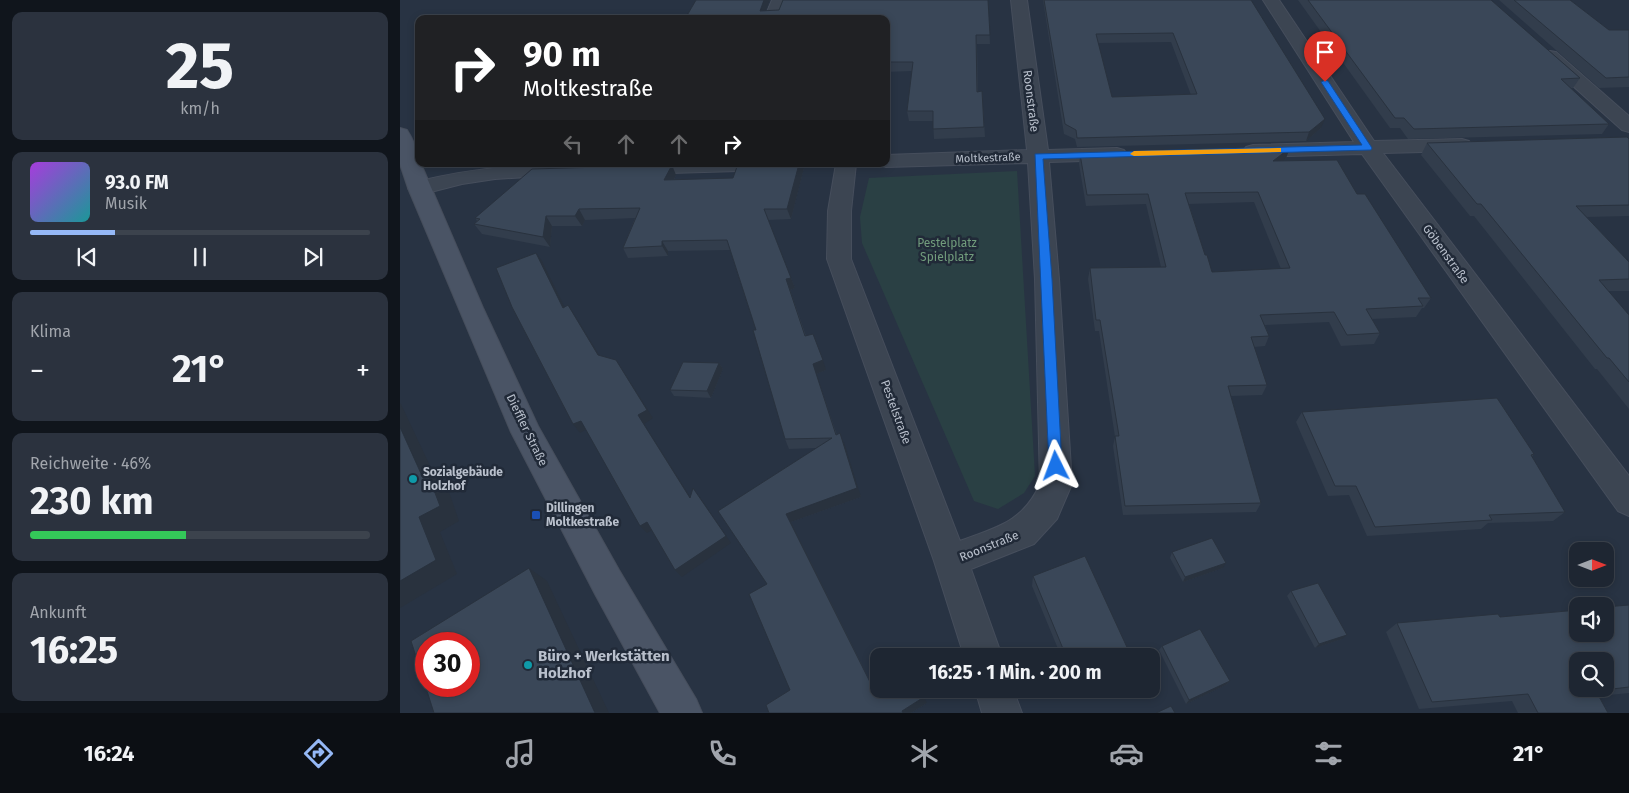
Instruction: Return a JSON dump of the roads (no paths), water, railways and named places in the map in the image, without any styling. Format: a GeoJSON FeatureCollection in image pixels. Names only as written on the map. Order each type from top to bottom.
{"type":"FeatureCollection","features":[{"type":"Feature","properties":{"kind":"main road","name":"Dieffler Straße"},"geometry":{"type":"LineString","coordinates":[[400,134],[419,188],[526,432],[607,582],[682,713]]}},
{"type":"Feature","properties":{"kind":"street"},"geometry":{"type":"LineString","coordinates":[[774,15],[780,0]]}},
{"type":"Feature","properties":{"kind":"street","name":"Roonstraße"},"geometry":{"type":"LineString","coordinates":[[951,561],[1022,533],[1045,509],[1056,484],[1047,279],[1038,156],[1019,0]]}},
{"type":"Feature","properties":{"kind":"street","name":"Göbenstraße"},"geometry":{"type":"LineString","coordinates":[[1271,0],[1368,148],[1629,502]]}},
{"type":"Feature","properties":{"kind":"street"},"geometry":{"type":"LineString","coordinates":[[1537,44],[1626,136]]}},
{"type":"Feature","properties":{"kind":"street"},"geometry":{"type":"LineString","coordinates":[[1232,151],[1484,145]]}},
{"type":"Feature","properties":{"kind":"street","name":"Moltkestraße"},"geometry":{"type":"LineString","coordinates":[[890,161],[1135,154]]}},
{"type":"Feature","properties":{"kind":"street"},"geometry":{"type":"LineString","coordinates":[[612,169],[651,167]]}},
{"type":"Feature","properties":{"kind":"street","name":"Pestelstraße"},"geometry":{"type":"LineString","coordinates":[[845,167],[840,189],[837,220],[839,259],[951,561],[980,648]]}},
{"type":"Feature","properties":{"kind":"street"},"geometry":{"type":"LineString","coordinates":[[419,188],[495,173],[583,170]]}},
{"type":"Feature","properties":{"kind":"street"},"geometry":{"type":"LineString","coordinates":[[997,698],[1002,713]]}},
{"type":"Feature","properties":{"kind":"place","name":"Sozialgebäude Holzhof"},"geometry":{"type":"Point","coordinates":[413,479]}},
{"type":"Feature","properties":{"kind":"place","name":"Dillingen Moltkestraße"},"geometry":{"type":"Point","coordinates":[536,515]}},
{"type":"Feature","properties":{"kind":"place","name":"Büro + Werkstätten Holzhof"},"geometry":{"type":"Point","coordinates":[528,665]}},
{"type":"Feature","properties":{"kind":"park label","name":"Pestelplatz Spielplatz"},"geometry":{"type":"Point","coordinates":[947,250]}}]}
